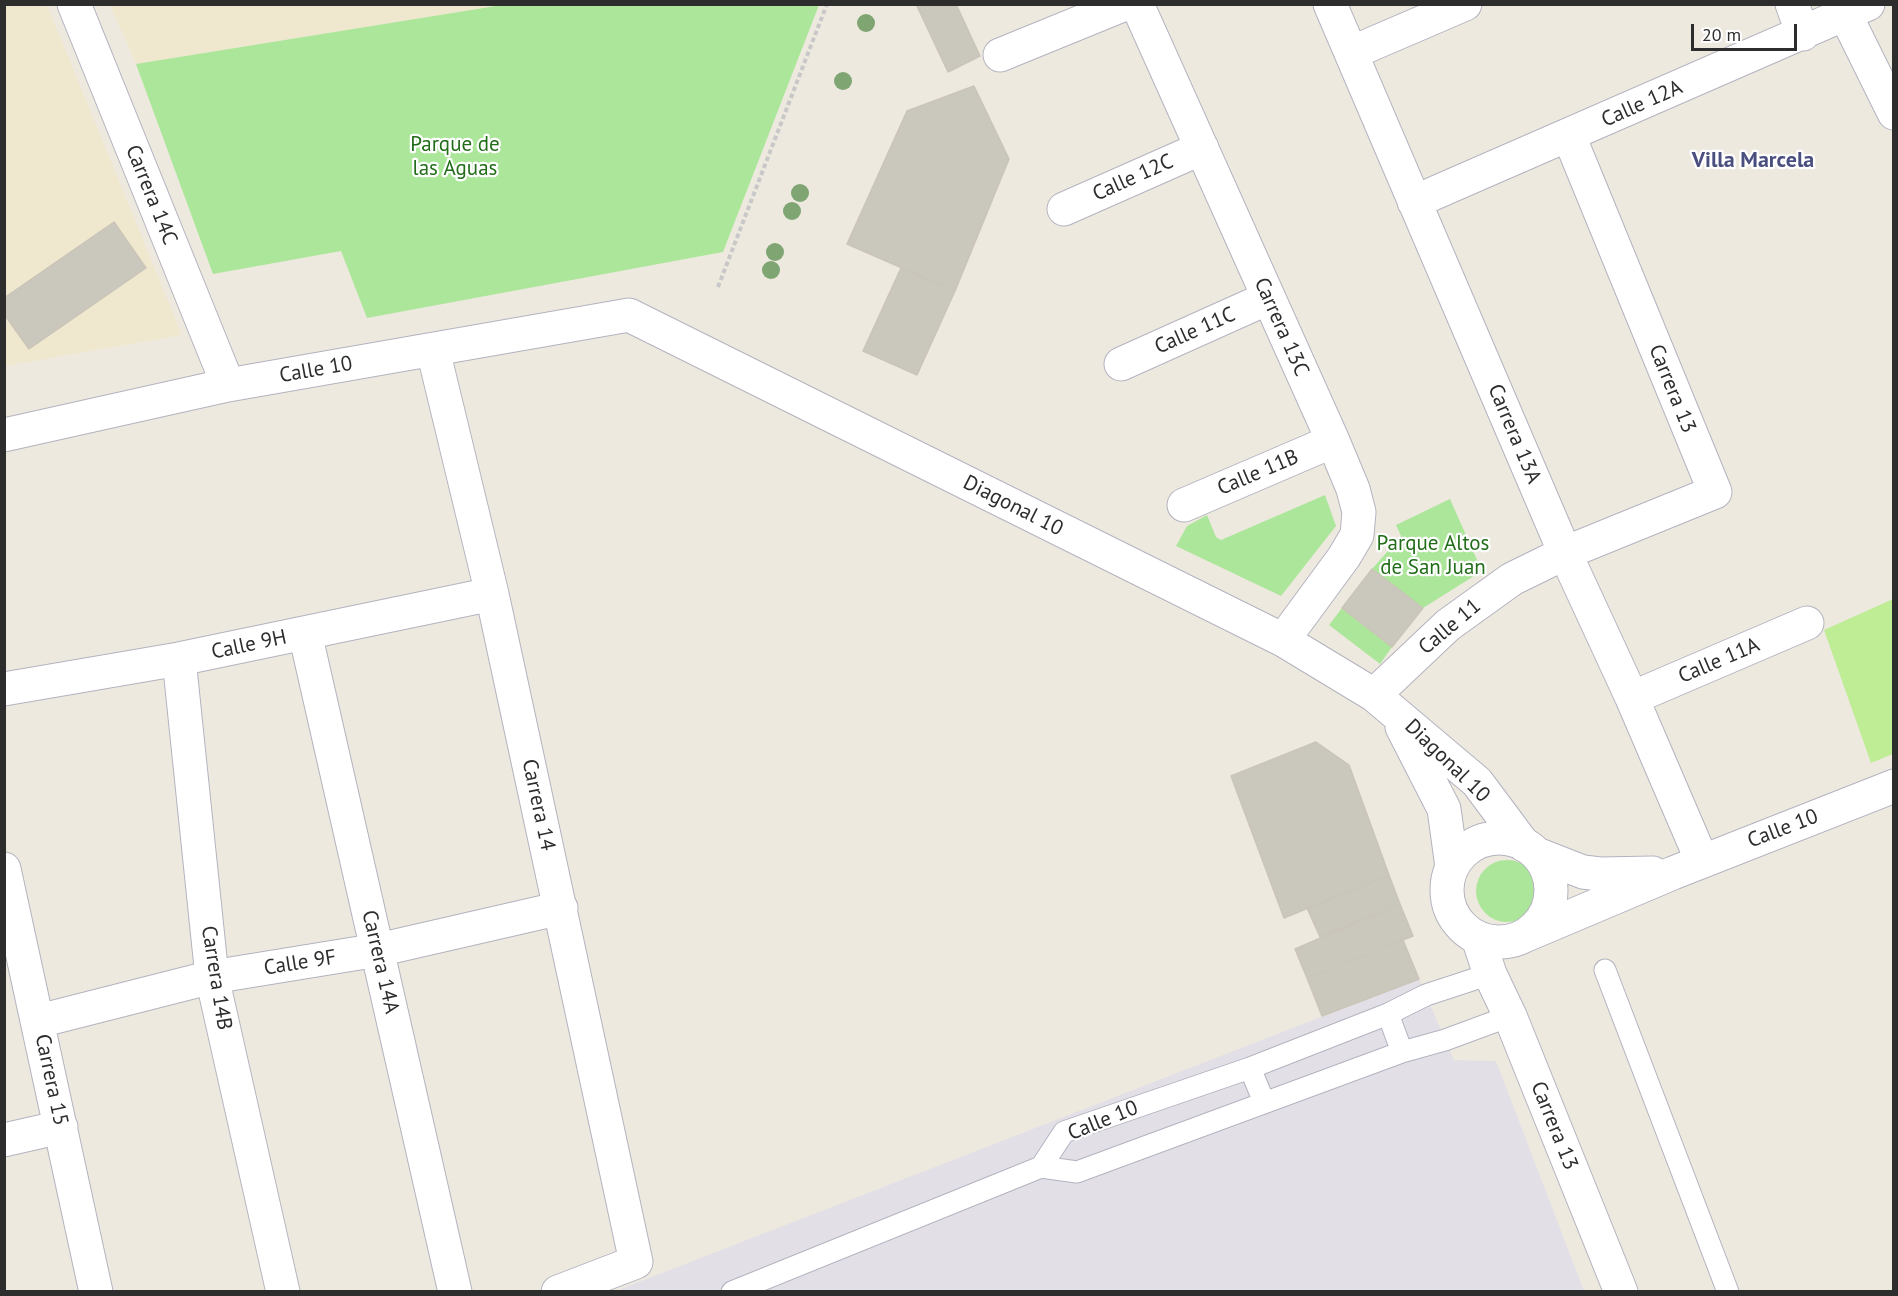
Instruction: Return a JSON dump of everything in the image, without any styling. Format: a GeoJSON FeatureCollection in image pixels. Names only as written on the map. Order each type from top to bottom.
{"type":"FeatureCollection","features":[{"type":"Feature","properties":{"kind":"street","name":"Carrera 14C"},"geometry":{"type":"LineString","coordinates":[[74,4],[228,385]]}},
{"type":"Feature","properties":{"kind":"street"},"geometry":{"type":"LineString","coordinates":[[1000,55],[1125,4]]}},
{"type":"Feature","properties":{"kind":"street","name":"Carrera 13C"},"geometry":{"type":"LineString","coordinates":[[1137,4],[1333,441],[1353,489],[1359,513],[1358,535],[1282,640]]}},
{"type":"Feature","properties":{"kind":"street","name":"Carrera 13A"},"geometry":{"type":"LineString","coordinates":[[1330,4],[1565,553],[1632,698],[1688,867]]}},
{"type":"Feature","properties":{"kind":"street"},"geometry":{"type":"LineString","coordinates":[[1351,53],[1465,4]]}},
{"type":"Feature","properties":{"kind":"street"},"geometry":{"type":"LineString","coordinates":[[1856,9],[1893,113]]}},
{"type":"Feature","properties":{"kind":"street","name":"Calle 12A"},"geometry":{"type":"LineString","coordinates":[[1414,202],[1569,136],[1797,19],[1856,9]]}},
{"type":"Feature","properties":{"kind":"street","name":"Carrera 13"},"geometry":{"type":"LineString","coordinates":[[1565,553],[1715,492],[1569,136]]}},
{"type":"Feature","properties":{"kind":"street","name":"Calle 12C"},"geometry":{"type":"LineString","coordinates":[[1064,209],[1202,148]]}},
{"type":"Feature","properties":{"kind":"street","name":"Calle 11C"},"geometry":{"type":"LineString","coordinates":[[1121,364],[1268,298]]}},
{"type":"Feature","properties":{"kind":"street","name":"Calle 10"},"geometry":{"type":"LineString","coordinates":[[4,435],[228,385],[630,315]]}},
{"type":"Feature","properties":{"kind":"street","name":"Diagonal 10"},"geometry":{"type":"LineString","coordinates":[[630,315],[1282,640],[1382,701],[1477,782],[1531,849]]}},
{"type":"Feature","properties":{"kind":"street","name":"Carrera 14"},"geometry":{"type":"LineString","coordinates":[[433,350],[492,594],[636,1262],[558,1292]]}},
{"type":"Feature","properties":{"kind":"street","name":"Calle 11B"},"geometry":{"type":"LineString","coordinates":[[1184,506],[1333,441]]}},
{"type":"Feature","properties":{"kind":"street","name":"Calle 11"},"geometry":{"type":"LineString","coordinates":[[1382,701],[1448,625],[1512,579],[1565,553]]}},
{"type":"Feature","properties":{"kind":"street","name":"Calle 9H"},"geometry":{"type":"LineString","coordinates":[[4,689],[179,659],[492,594]]}},
{"type":"Feature","properties":{"kind":"street","name":"Calle 11A"},"geometry":{"type":"LineString","coordinates":[[1632,698],[1806,623]]}},
{"type":"Feature","properties":{"kind":"street","name":"Carrera 14A"},"geometry":{"type":"LineString","coordinates":[[305,633],[455,1292]]}},
{"type":"Feature","properties":{"kind":"street","name":"Carrera 14B"},"geometry":{"type":"LineString","coordinates":[[179,659],[212,977],[283,1292]]}},
{"type":"Feature","properties":{"kind":"street","name":"Diagonal 10"},"geometry":{"type":"LineString","coordinates":[[1382,701],[1444,809],[1452,867]]}},
{"type":"Feature","properties":{"kind":"street","name":"Calle 10"},"geometry":{"type":"LineString","coordinates":[[1496,950],[1688,867],[1893,786]]}},
{"type":"Feature","properties":{"kind":"street"},"geometry":{"type":"LineString","coordinates":[[1497,838],[1531,849],[1547,870],[1551,888],[1548,907],[1538,923],[1496,950],[1459,924],[1449,903],[1447,891],[1452,867],[1460,855],[1484,840],[1497,838]]}},
{"type":"Feature","properties":{"kind":"street","name":"Calle 10"},"geometry":{"type":"LineString","coordinates":[[1531,849],[1569,867],[1600,874],[1688,867]]}},
{"type":"Feature","properties":{"kind":"street","name":"Carrera 15"},"geometry":{"type":"LineString","coordinates":[[4,869],[15,965],[39,1021],[96,1292]]}},
{"type":"Feature","properties":{"kind":"street","name":"Calle 9F"},"geometry":{"type":"LineString","coordinates":[[39,1021],[212,977],[378,950],[561,909]]}},
{"type":"Feature","properties":{"kind":"street","name":"Carrera 13"},"geometry":{"type":"LineString","coordinates":[[1496,950],[1510,1016],[1621,1292]]}},
{"type":"Feature","properties":{"kind":"street"},"geometry":{"type":"LineString","coordinates":[[4,1140],[61,1127]]}},
{"type":"Feature","properties":{"kind":"lane","name":"Calle 10"},"geometry":{"type":"LineString","coordinates":[[1041,1167],[1064,1132],[1250,1068],[1388,1014],[1426,995],[1496,950]]}},
{"type":"Feature","properties":{"kind":"lane"},"geometry":{"type":"LineString","coordinates":[[1605,970],[1728,1292]]}},
{"type":"Feature","properties":{"kind":"lane"},"geometry":{"type":"LineString","coordinates":[[1388,1014],[1402,1052]]}},
{"type":"Feature","properties":{"kind":"lane"},"geometry":{"type":"LineString","coordinates":[[732,1292],[1041,1167],[1077,1172],[1402,1052],[1445,1040],[1510,1016]]}},
{"type":"Feature","properties":{"kind":"lane"},"geometry":{"type":"LineString","coordinates":[[1250,1068],[1264,1102]]}},
{"type":"Feature","properties":{"kind":"path"},"geometry":{"type":"LineString","coordinates":[[718,286],[827,4]]}},
{"type":"Feature","properties":{"kind":"shaded area"},"geometry":{"type":"Polygon","coordinates":[[[5,5],[47,5],[182,335],[5,366],[5,5]]]}},
{"type":"Feature","properties":{"kind":"shaded area"},"geometry":{"type":"Polygon","coordinates":[[[110,5],[502,5],[136,64],[110,5]]]}},
{"type":"Feature","properties":{"kind":"shaded area"},"geometry":{"type":"Polygon","coordinates":[[[1419,979],[1454,1060],[1496,1061],[1584,1291],[613,1292],[1419,979]]]}},
{"type":"Feature","properties":{"kind":"green space","name":"Parque de las Aguas"},"geometry":{"type":"Polygon","coordinates":[[[502,5],[819,5],[723,252],[367,318],[341,251],[213,274],[136,64],[502,5]]]}},
{"type":"Feature","properties":{"kind":"green space"},"geometry":{"type":"Polygon","coordinates":[[[1325,495],[1336,526],[1281,596],[1176,546],[1187,526],[1207,515],[1216,537],[1221,540],[1325,495]]]}},
{"type":"Feature","properties":{"kind":"green space","name":"Parque Altos de San Juan"},"geometry":{"type":"Polygon","coordinates":[[[1450,499],[1482,571],[1423,608],[1372,569],[1401,536],[1396,525],[1450,499]]]}},
{"type":"Feature","properties":{"kind":"green space"},"geometry":{"type":"Polygon","coordinates":[[[1893,599],[1893,754],[1871,763],[1824,630],[1893,599]]]}},
{"type":"Feature","properties":{"kind":"green space"},"geometry":{"type":"Polygon","coordinates":[[[1342,608],[1392,647],[1380,664],[1329,625],[1342,608]]]}},
{"type":"Feature","properties":{"kind":"green space"},"geometry":{"type":"Polygon","coordinates":[[[1507,860],[1519,862],[1529,869],[1536,879],[1538,891],[1536,903],[1529,913],[1519,920],[1507,922],[1495,920],[1485,913],[1478,903],[1476,891],[1478,879],[1485,869],[1495,862],[1507,860]]]}},
{"type":"Feature","properties":{"kind":"building"},"geometry":{"type":"Polygon","coordinates":[[[916,4],[956,4],[980,56],[948,72],[916,4]]]}},
{"type":"Feature","properties":{"kind":"building"},"geometry":{"type":"Polygon","coordinates":[[[974,86],[1009,159],[955,291],[847,244],[907,111],[974,86]]]}},
{"type":"Feature","properties":{"kind":"building"},"geometry":{"type":"Polygon","coordinates":[[[114,222],[146,268],[29,349],[4,314],[4,298],[114,222]]]}},
{"type":"Feature","properties":{"kind":"building"},"geometry":{"type":"Polygon","coordinates":[[[901,268],[955,291],[917,375],[863,351],[901,268]]]}},
{"type":"Feature","properties":{"kind":"building"},"geometry":{"type":"Polygon","coordinates":[[[1372,569],[1423,608],[1392,647],[1342,608],[1372,569]]]}},
{"type":"Feature","properties":{"kind":"building"},"geometry":{"type":"Polygon","coordinates":[[[1316,742],[1349,765],[1389,875],[1284,918],[1231,776],[1316,742]]]}},
{"type":"Feature","properties":{"kind":"building"},"geometry":{"type":"Polygon","coordinates":[[[1389,875],[1400,904],[1320,937],[1307,908],[1389,875]]]}},
{"type":"Feature","properties":{"kind":"building"},"geometry":{"type":"Polygon","coordinates":[[[1400,904],[1413,936],[1307,978],[1295,949],[1400,904]]]}},
{"type":"Feature","properties":{"kind":"building"},"geometry":{"type":"Polygon","coordinates":[[[1403,940],[1419,979],[1322,1016],[1307,978],[1403,940]]]}},
{"type":"Feature","properties":{"kind":"district","name":"Villa Marcela"},"geometry":{"type":"Point","coordinates":[1753,161]}}]}
